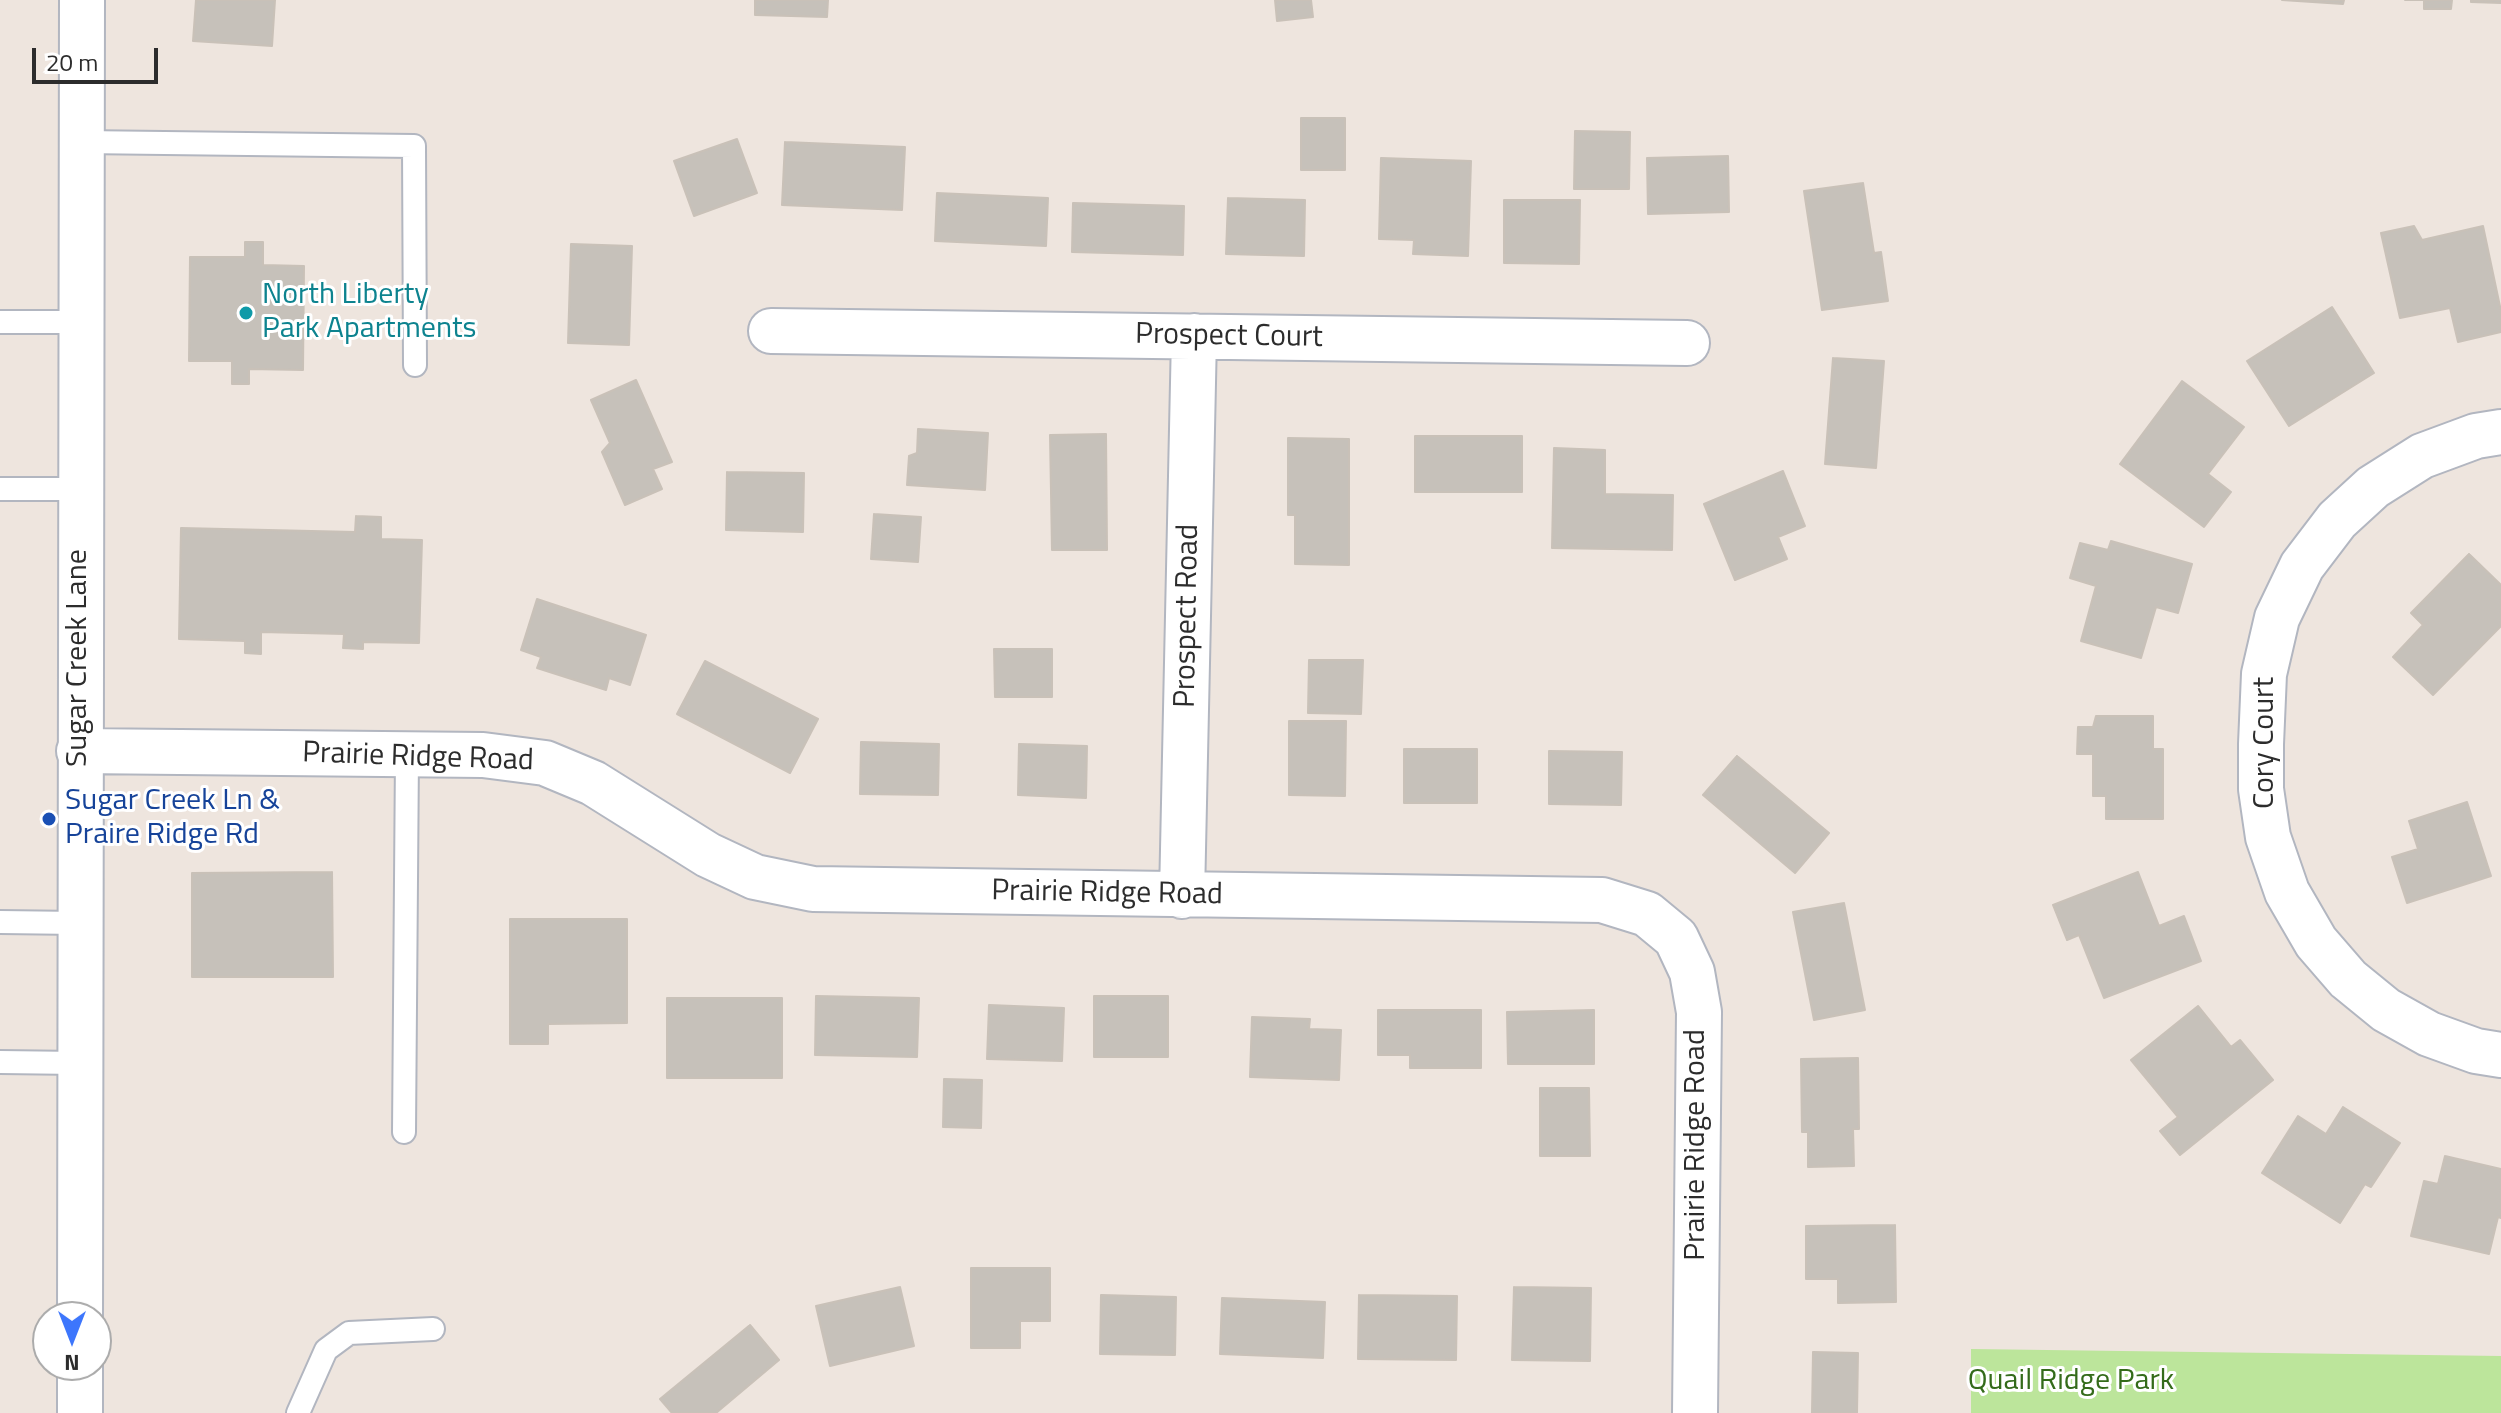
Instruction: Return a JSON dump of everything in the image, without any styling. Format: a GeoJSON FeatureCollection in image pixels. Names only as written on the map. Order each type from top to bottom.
{"type":"FeatureCollection","features":[{"type":"Feature","properties":{"kind":"street","name":"Sugar Creek Lane"},"geometry":{"type":"LineString","coordinates":[[80,1301],[82,0]]}},
{"type":"Feature","properties":{"kind":"street","name":"Prospect Court"},"geometry":{"type":"LineString","coordinates":[[771,331],[1687,343]]}},
{"type":"Feature","properties":{"kind":"street","name":"Prospect Road"},"geometry":{"type":"LineString","coordinates":[[1182,896],[1194,336]]}},
{"type":"Feature","properties":{"kind":"street","name":"Cory Court"},"geometry":{"type":"LineString","coordinates":[[2501,432],[2476,436],[2422,456],[2373,487],[2337,520],[2302,566],[2277,618],[2264,674],[2261,744],[2261,789],[2268,837],[2287,892],[2316,942],[2348,979],[2386,1010],[2429,1034],[2476,1051],[2501,1055]]}},
{"type":"Feature","properties":{"kind":"street","name":"Prairie Ridge Road"},"geometry":{"type":"LineString","coordinates":[[79,751],[483,755],[545,763],[593,783],[708,855],[755,877],[813,889],[1602,900],[1647,914],[1676,938],[1692,972],[1699,1012],[1695,1413]]}},
{"type":"Feature","properties":{"kind":"street"},"geometry":{"type":"LineString","coordinates":[[80,1381],[80,1413]]}},
{"type":"Feature","properties":{"kind":"lane"},"geometry":{"type":"LineString","coordinates":[[81,142],[414,146],[415,365]]}},
{"type":"Feature","properties":{"kind":"lane"},"geometry":{"type":"LineString","coordinates":[[0,322],[80,322]]}},
{"type":"Feature","properties":{"kind":"lane"},"geometry":{"type":"LineString","coordinates":[[0,489],[80,489]]}},
{"type":"Feature","properties":{"kind":"lane"},"geometry":{"type":"LineString","coordinates":[[404,1132],[407,754]]}},
{"type":"Feature","properties":{"kind":"lane"},"geometry":{"type":"LineString","coordinates":[[0,922],[79,923]]}},
{"type":"Feature","properties":{"kind":"lane"},"geometry":{"type":"LineString","coordinates":[[0,1062],[79,1063]]}},
{"type":"Feature","properties":{"kind":"lane"},"geometry":{"type":"LineString","coordinates":[[298,1413],[326,1350],[349,1333],[433,1329]]}},
{"type":"Feature","properties":{"kind":"green space","name":"Quail Ridge Park"},"geometry":{"type":"Polygon","coordinates":[[[1971,1349],[2501,1356],[2501,1413],[1971,1413],[1971,1349]]]}},
{"type":"Feature","properties":{"kind":"building"},"geometry":{"type":"Polygon","coordinates":[[[196,0],[275,0],[272,46],[193,41],[196,0]]]}},
{"type":"Feature","properties":{"kind":"building"},"geometry":{"type":"Polygon","coordinates":[[[755,0],[828,0],[827,17],[755,15],[755,0]]]}},
{"type":"Feature","properties":{"kind":"building"},"geometry":{"type":"Polygon","coordinates":[[[1275,0],[1311,0],[1313,17],[1277,21],[1275,0]]]}},
{"type":"Feature","properties":{"kind":"building"},"geometry":{"type":"Polygon","coordinates":[[[2282,0],[2344,0],[2343,4],[2282,0]]]}},
{"type":"Feature","properties":{"kind":"building"},"geometry":{"type":"Polygon","coordinates":[[[2424,0],[2452,0],[2451,9],[2424,9],[2424,0]]]}},
{"type":"Feature","properties":{"kind":"building"},"geometry":{"type":"Polygon","coordinates":[[[2501,0],[2501,3],[2471,2],[2501,0]]]}},
{"type":"Feature","properties":{"kind":"building"},"geometry":{"type":"Polygon","coordinates":[[[1301,118],[1345,118],[1345,170],[1301,170],[1301,118]]]}},
{"type":"Feature","properties":{"kind":"building"},"geometry":{"type":"Polygon","coordinates":[[[1575,131],[1630,132],[1629,189],[1574,189],[1575,131]]]}},
{"type":"Feature","properties":{"kind":"building"},"geometry":{"type":"Polygon","coordinates":[[[737,139],[757,193],[694,216],[674,161],[737,139]]]}},
{"type":"Feature","properties":{"kind":"building"},"geometry":{"type":"Polygon","coordinates":[[[785,142],[905,147],[902,210],[782,205],[785,142]]]}},
{"type":"Feature","properties":{"kind":"building"},"geometry":{"type":"Polygon","coordinates":[[[1728,156],[1729,212],[1648,214],[1647,158],[1728,156]]]}},
{"type":"Feature","properties":{"kind":"building"},"geometry":{"type":"Polygon","coordinates":[[[1381,158],[1471,161],[1468,256],[1413,254],[1414,240],[1379,239],[1381,158]]]}},
{"type":"Feature","properties":{"kind":"building"},"geometry":{"type":"Polygon","coordinates":[[[1863,183],[1874,253],[1881,252],[1888,301],[1822,310],[1804,191],[1863,183]]]}},
{"type":"Feature","properties":{"kind":"building"},"geometry":{"type":"Polygon","coordinates":[[[937,193],[1048,198],[1046,246],[935,241],[937,193]]]}},
{"type":"Feature","properties":{"kind":"building"},"geometry":{"type":"Polygon","coordinates":[[[1228,198],[1305,200],[1304,256],[1226,254],[1228,198]]]}},
{"type":"Feature","properties":{"kind":"building"},"geometry":{"type":"Polygon","coordinates":[[[1504,200],[1580,200],[1579,264],[1504,263],[1504,200]]]}},
{"type":"Feature","properties":{"kind":"building"},"geometry":{"type":"Polygon","coordinates":[[[1073,203],[1184,206],[1183,255],[1072,252],[1073,203]]]}},
{"type":"Feature","properties":{"kind":"building"},"geometry":{"type":"Polygon","coordinates":[[[2414,226],[2422,240],[2483,226],[2501,311],[2501,332],[2458,342],[2450,308],[2400,318],[2381,233],[2414,226]]]}},
{"type":"Feature","properties":{"kind":"building","name":"North Liberty Park Apartments"},"geometry":{"type":"Polygon","coordinates":[[[245,242],[263,242],[263,265],[304,266],[303,370],[249,369],[249,384],[232,384],[232,361],[189,361],[190,257],[245,257],[245,242]]]}},
{"type":"Feature","properties":{"kind":"building"},"geometry":{"type":"Polygon","coordinates":[[[571,244],[632,246],[629,345],[568,343],[571,244]]]}},
{"type":"Feature","properties":{"kind":"building"},"geometry":{"type":"Polygon","coordinates":[[[2332,307],[2374,373],[2289,426],[2247,361],[2332,307]]]}},
{"type":"Feature","properties":{"kind":"building"},"geometry":{"type":"Polygon","coordinates":[[[1833,358],[1884,361],[1876,468],[1825,464],[1833,358]]]}},
{"type":"Feature","properties":{"kind":"building"},"geometry":{"type":"Polygon","coordinates":[[[636,380],[672,462],[653,469],[662,489],[625,505],[602,452],[610,443],[591,400],[636,380]]]}},
{"type":"Feature","properties":{"kind":"building"},"geometry":{"type":"Polygon","coordinates":[[[2182,381],[2244,427],[2208,474],[2231,492],[2204,527],[2120,464],[2182,381]]]}},
{"type":"Feature","properties":{"kind":"building"},"geometry":{"type":"Polygon","coordinates":[[[918,429],[988,433],[985,490],[907,485],[909,456],[917,453],[918,429]]]}},
{"type":"Feature","properties":{"kind":"building"},"geometry":{"type":"Polygon","coordinates":[[[1106,434],[1107,550],[1052,550],[1050,435],[1106,434]]]}},
{"type":"Feature","properties":{"kind":"building"},"geometry":{"type":"Polygon","coordinates":[[[1415,436],[1522,436],[1522,492],[1415,492],[1415,436]]]}},
{"type":"Feature","properties":{"kind":"building"},"geometry":{"type":"Polygon","coordinates":[[[1288,438],[1349,439],[1349,565],[1295,564],[1295,515],[1288,515],[1288,438]]]}},
{"type":"Feature","properties":{"kind":"building"},"geometry":{"type":"Polygon","coordinates":[[[1554,448],[1605,450],[1605,494],[1673,495],[1672,550],[1552,548],[1554,448]]]}},
{"type":"Feature","properties":{"kind":"building"},"geometry":{"type":"Polygon","coordinates":[[[1783,471],[1805,526],[1778,537],[1787,559],[1735,580],[1704,504],[1783,471]]]}},
{"type":"Feature","properties":{"kind":"building"},"geometry":{"type":"Polygon","coordinates":[[[727,472],[804,473],[803,532],[726,530],[727,472]]]}},
{"type":"Feature","properties":{"kind":"building"},"geometry":{"type":"Polygon","coordinates":[[[874,514],[921,517],[918,562],[871,559],[874,514]]]}},
{"type":"Feature","properties":{"kind":"building"},"geometry":{"type":"Polygon","coordinates":[[[356,516],[381,517],[381,539],[422,540],[419,643],[363,642],[363,649],[343,648],[344,634],[261,632],[261,654],[245,653],[245,641],[179,639],[181,528],[355,532],[356,516]]]}},
{"type":"Feature","properties":{"kind":"building"},"geometry":{"type":"Polygon","coordinates":[[[2111,541],[2192,564],[2178,613],[2156,607],[2141,658],[2081,641],[2096,586],[2070,578],[2080,543],[2108,550],[2111,541]]]}},
{"type":"Feature","properties":{"kind":"building"},"geometry":{"type":"Polygon","coordinates":[[[2469,554],[2501,585],[2501,626],[2433,695],[2393,657],[2423,625],[2411,613],[2469,554]]]}},
{"type":"Feature","properties":{"kind":"building"},"geometry":{"type":"Polygon","coordinates":[[[537,599],[646,635],[630,685],[609,678],[606,690],[537,668],[541,657],[521,650],[537,599]]]}},
{"type":"Feature","properties":{"kind":"building"},"geometry":{"type":"Polygon","coordinates":[[[994,649],[1052,649],[1052,697],[995,697],[994,649]]]}},
{"type":"Feature","properties":{"kind":"building"},"geometry":{"type":"Polygon","coordinates":[[[1309,660],[1363,660],[1361,714],[1308,713],[1309,660]]]}},
{"type":"Feature","properties":{"kind":"building"},"geometry":{"type":"Polygon","coordinates":[[[705,661],[818,719],[790,773],[677,714],[705,661]]]}},
{"type":"Feature","properties":{"kind":"building"},"geometry":{"type":"Polygon","coordinates":[[[2096,716],[2153,716],[2153,749],[2163,749],[2163,819],[2106,819],[2106,796],[2093,796],[2093,754],[2077,754],[2078,727],[2093,727],[2096,716]]]}},
{"type":"Feature","properties":{"kind":"building"},"geometry":{"type":"Polygon","coordinates":[[[1289,721],[1346,721],[1345,796],[1289,795],[1289,721]]]}},
{"type":"Feature","properties":{"kind":"building"},"geometry":{"type":"Polygon","coordinates":[[[861,742],[939,744],[938,795],[860,794],[861,742]]]}},
{"type":"Feature","properties":{"kind":"building"},"geometry":{"type":"Polygon","coordinates":[[[1019,744],[1087,746],[1086,798],[1018,795],[1019,744]]]}},
{"type":"Feature","properties":{"kind":"building"},"geometry":{"type":"Polygon","coordinates":[[[1404,749],[1477,749],[1477,803],[1404,803],[1404,749]]]}},
{"type":"Feature","properties":{"kind":"building"},"geometry":{"type":"Polygon","coordinates":[[[1549,751],[1622,752],[1621,805],[1549,804],[1549,751]]]}},
{"type":"Feature","properties":{"kind":"building"},"geometry":{"type":"Polygon","coordinates":[[[1737,756],[1829,833],[1795,873],[1703,795],[1737,756]]]}},
{"type":"Feature","properties":{"kind":"building"},"geometry":{"type":"Polygon","coordinates":[[[2467,802],[2491,876],[2407,903],[2392,857],[2418,849],[2409,821],[2467,802]]]}},
{"type":"Feature","properties":{"kind":"building"},"geometry":{"type":"Polygon","coordinates":[[[332,872],[333,977],[192,977],[192,873],[332,872]]]}},
{"type":"Feature","properties":{"kind":"building"},"geometry":{"type":"Polygon","coordinates":[[[2138,872],[2159,926],[2184,916],[2201,961],[2104,998],[2079,935],[2067,940],[2053,905],[2138,872]]]}},
{"type":"Feature","properties":{"kind":"building"},"geometry":{"type":"Polygon","coordinates":[[[1844,903],[1865,1010],[1814,1020],[1793,912],[1844,903]]]}},
{"type":"Feature","properties":{"kind":"building"},"geometry":{"type":"Polygon","coordinates":[[[510,919],[627,919],[627,1023],[548,1024],[548,1044],[510,1044],[510,919]]]}},
{"type":"Feature","properties":{"kind":"building"},"geometry":{"type":"Polygon","coordinates":[[[816,996],[919,998],[917,1057],[815,1055],[816,996]]]}},
{"type":"Feature","properties":{"kind":"building"},"geometry":{"type":"Polygon","coordinates":[[[1094,996],[1168,996],[1168,1057],[1094,1057],[1094,996]]]}},
{"type":"Feature","properties":{"kind":"building"},"geometry":{"type":"Polygon","coordinates":[[[667,998],[782,998],[782,1078],[667,1078],[667,998]]]}},
{"type":"Feature","properties":{"kind":"building"},"geometry":{"type":"Polygon","coordinates":[[[989,1005],[1064,1008],[1062,1061],[987,1059],[989,1005]]]}},
{"type":"Feature","properties":{"kind":"building"},"geometry":{"type":"Polygon","coordinates":[[[2198,1006],[2231,1047],[2240,1040],[2273,1080],[2180,1155],[2160,1131],[2178,1117],[2131,1060],[2198,1006]]]}},
{"type":"Feature","properties":{"kind":"building"},"geometry":{"type":"Polygon","coordinates":[[[1378,1010],[1481,1010],[1481,1068],[1410,1068],[1410,1055],[1378,1055],[1378,1010]]]}},
{"type":"Feature","properties":{"kind":"building"},"geometry":{"type":"Polygon","coordinates":[[[1594,1010],[1594,1064],[1508,1064],[1507,1012],[1594,1010]]]}},
{"type":"Feature","properties":{"kind":"building"},"geometry":{"type":"Polygon","coordinates":[[[1252,1017],[1310,1019],[1309,1029],[1341,1030],[1339,1080],[1250,1077],[1252,1017]]]}},
{"type":"Feature","properties":{"kind":"building"},"geometry":{"type":"Polygon","coordinates":[[[1858,1058],[1859,1129],[1853,1129],[1854,1166],[1808,1167],[1808,1132],[1802,1132],[1801,1059],[1858,1058]]]}},
{"type":"Feature","properties":{"kind":"building"},"geometry":{"type":"Polygon","coordinates":[[[944,1079],[982,1080],[981,1128],[943,1127],[944,1079]]]}},
{"type":"Feature","properties":{"kind":"building"},"geometry":{"type":"Polygon","coordinates":[[[1540,1088],[1589,1088],[1590,1156],[1540,1156],[1540,1088]]]}},
{"type":"Feature","properties":{"kind":"building"},"geometry":{"type":"Polygon","coordinates":[[[2343,1107],[2400,1143],[2371,1187],[2365,1184],[2340,1223],[2262,1173],[2298,1116],[2326,1134],[2343,1107]]]}},
{"type":"Feature","properties":{"kind":"building"},"geometry":{"type":"Polygon","coordinates":[[[2445,1156],[2501,1169],[2501,1218],[2498,1217],[2489,1254],[2411,1236],[2424,1181],[2438,1184],[2445,1156]]]}},
{"type":"Feature","properties":{"kind":"building"},"geometry":{"type":"Polygon","coordinates":[[[1895,1225],[1896,1302],[1838,1303],[1838,1279],[1806,1279],[1806,1226],[1895,1225]]]}},
{"type":"Feature","properties":{"kind":"building"},"geometry":{"type":"Polygon","coordinates":[[[971,1268],[1050,1268],[1050,1321],[1020,1321],[1020,1348],[971,1348],[971,1268]]]}},
{"type":"Feature","properties":{"kind":"building"},"geometry":{"type":"Polygon","coordinates":[[[900,1287],[914,1346],[830,1366],[816,1306],[900,1287]]]}},
{"type":"Feature","properties":{"kind":"building"},"geometry":{"type":"Polygon","coordinates":[[[1514,1287],[1591,1288],[1590,1361],[1512,1360],[1514,1287]]]}},
{"type":"Feature","properties":{"kind":"building"},"geometry":{"type":"Polygon","coordinates":[[[1101,1295],[1176,1297],[1175,1355],[1100,1354],[1101,1295]]]}},
{"type":"Feature","properties":{"kind":"building"},"geometry":{"type":"Polygon","coordinates":[[[1359,1295],[1457,1296],[1456,1360],[1358,1359],[1359,1295]]]}},
{"type":"Feature","properties":{"kind":"building"},"geometry":{"type":"Polygon","coordinates":[[[1222,1298],[1325,1302],[1323,1358],[1220,1354],[1222,1298]]]}},
{"type":"Feature","properties":{"kind":"building"},"geometry":{"type":"Polygon","coordinates":[[[750,1325],[779,1360],[716,1413],[672,1413],[660,1399],[750,1325]]]}},
{"type":"Feature","properties":{"kind":"building"},"geometry":{"type":"Polygon","coordinates":[[[1813,1352],[1858,1353],[1857,1413],[1812,1413],[1813,1352]]]}},
{"type":"Feature","properties":{"kind":"place","name":"North Liberty Park Apartments"},"geometry":{"type":"Point","coordinates":[246,313]}},
{"type":"Feature","properties":{"kind":"place","name":"Sugar Creek Ln & Praire Ridge Rd"},"geometry":{"type":"Point","coordinates":[49,819]}}]}
